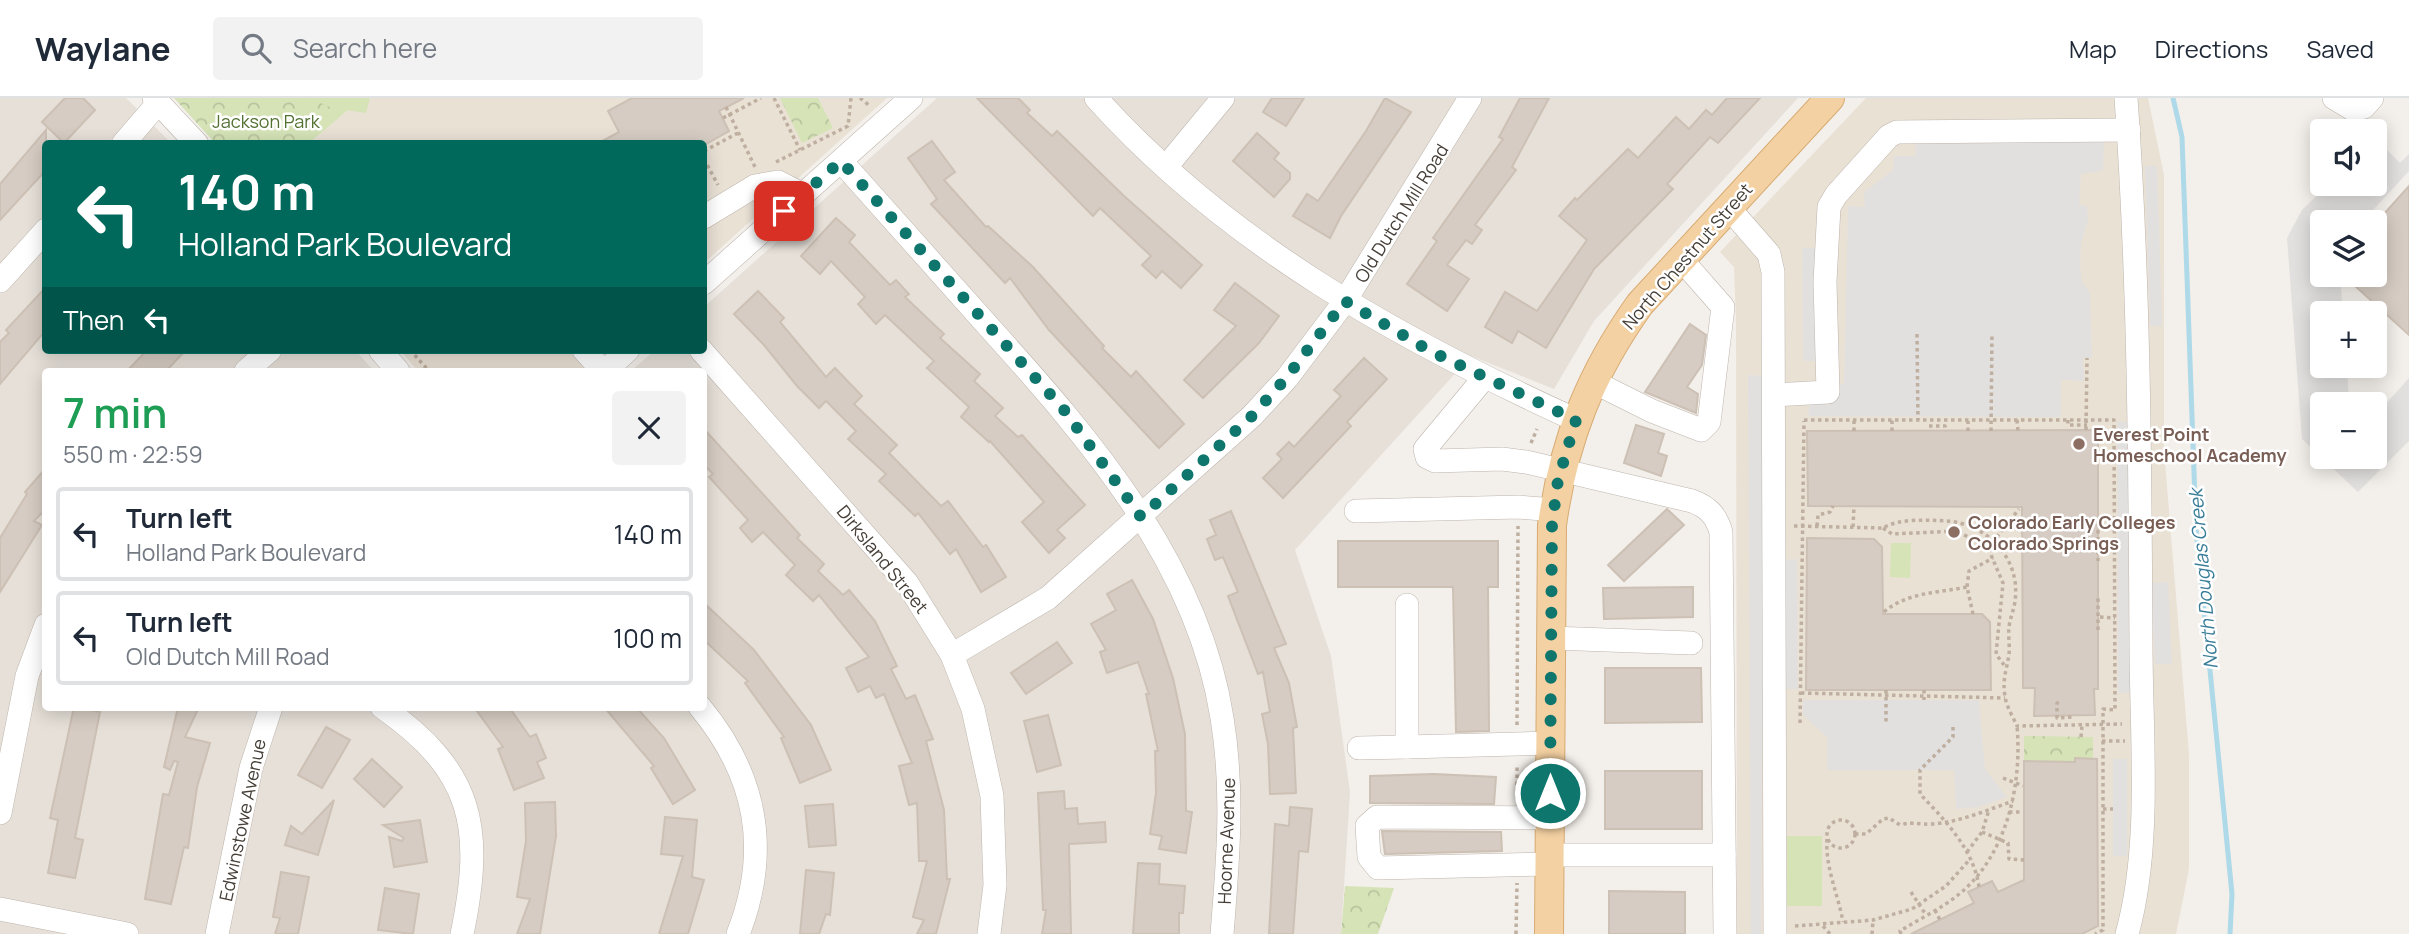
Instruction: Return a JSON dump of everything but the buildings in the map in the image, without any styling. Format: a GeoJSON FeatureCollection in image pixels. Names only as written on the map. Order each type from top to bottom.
{"type":"FeatureCollection","features":[{"type":"Feature","properties":{"kind":"main road","name":"North Chestnut Street"},"geometry":{"type":"LineString","coordinates":[[1549,934],[1554,510],[1561,472],[1576,420],[1592,381],[1614,340],[1680,258],[1830,98]]}},
{"type":"Feature","properties":{"kind":"street"},"geometry":{"type":"LineString","coordinates":[[707,276],[803,195],[834,153],[911,98]]}},
{"type":"Feature","properties":{"kind":"street"},"geometry":{"type":"LineString","coordinates":[[1096,98],[1166,167],[1267,248],[1345,301],[1430,351],[1576,420]]}},
{"type":"Feature","properties":{"kind":"street"},"geometry":{"type":"LineString","coordinates":[[1166,167],[1223,98]]}},
{"type":"Feature","properties":{"kind":"street","name":"Old Dutch Mill Road"},"geometry":{"type":"LineString","coordinates":[[951,655],[1048,598],[1252,416],[1287,377],[1345,301],[1470,98]]}},
{"type":"Feature","properties":{"kind":"street"},"geometry":{"type":"LineString","coordinates":[[2126,98],[2139,392],[2141,723],[2138,861],[2127,934]]}},
{"type":"Feature","properties":{"kind":"street"},"geometry":{"type":"LineString","coordinates":[[2334,98],[2354,110],[2364,107],[2372,98]]}},
{"type":"Feature","properties":{"kind":"street"},"geometry":{"type":"LineString","coordinates":[[126,140],[157,100],[193,140]]}},
{"type":"Feature","properties":{"kind":"street"},"geometry":{"type":"LineString","coordinates":[[1774,395],[1828,392],[1825,282],[1829,207],[1836,195],[1889,136],[1897,132],[2129,130]]}},
{"type":"Feature","properties":{"kind":"street","name":"Hoorne Avenue"},"geometry":{"type":"LineString","coordinates":[[834,153],[1065,411],[1141,517],[1192,614],[1210,665],[1222,715],[1230,773],[1231,817],[1222,934]]}},
{"type":"Feature","properties":{"kind":"street"},"geometry":{"type":"LineString","coordinates":[[707,215],[755,186],[778,182],[803,195]]}},
{"type":"Feature","properties":{"kind":"street"},"geometry":{"type":"LineString","coordinates":[[1728,207],[1769,254],[1773,272],[1775,929]]}},
{"type":"Feature","properties":{"kind":"street"},"geometry":{"type":"LineString","coordinates":[[0,281],[42,234]]}},
{"type":"Feature","properties":{"kind":"street"},"geometry":{"type":"LineString","coordinates":[[1592,381],[1652,411],[1701,429],[1709,422],[1723,307],[1680,258]]}},
{"type":"Feature","properties":{"kind":"street"},"geometry":{"type":"LineString","coordinates":[[249,368],[265,354]]}},
{"type":"Feature","properties":{"kind":"street"},"geometry":{"type":"LineString","coordinates":[[383,354],[395,368]]}},
{"type":"Feature","properties":{"kind":"street"},"geometry":{"type":"LineString","coordinates":[[588,354],[601,368]]}},
{"type":"Feature","properties":{"kind":"street"},"geometry":{"type":"LineString","coordinates":[[607,368],[623,354]]}},
{"type":"Feature","properties":{"kind":"street","name":"Dirksland Street"},"geometry":{"type":"LineString","coordinates":[[705,354],[907,583],[951,655],[973,709],[992,796],[995,885],[989,934]]}},
{"type":"Feature","properties":{"kind":"street"},"geometry":{"type":"LineString","coordinates":[[1484,378],[1432,436],[1425,449],[1427,457],[1435,461],[1502,459],[1526,462],[1692,501],[1704,505],[1717,519],[1721,532],[1725,934]]}},
{"type":"Feature","properties":{"kind":"street"},"geometry":{"type":"LineString","coordinates":[[1356,511],[1520,507],[1554,510]]}},
{"type":"Feature","properties":{"kind":"street"},"geometry":{"type":"LineString","coordinates":[[1407,605],[1407,747]]}},
{"type":"Feature","properties":{"kind":"street"},"geometry":{"type":"LineString","coordinates":[[0,813],[27,676],[42,636]]}},
{"type":"Feature","properties":{"kind":"street"},"geometry":{"type":"LineString","coordinates":[[1551,638],[1691,643]]}},
{"type":"Feature","properties":{"kind":"street","name":"Edwinstowe Avenue"},"geometry":{"type":"LineString","coordinates":[[218,934],[251,768],[270,711]]}},
{"type":"Feature","properties":{"kind":"street"},"geometry":{"type":"LineString","coordinates":[[388,711],[417,731],[439,754],[456,781],[468,811],[474,844],[462,934]]}},
{"type":"Feature","properties":{"kind":"street"},"geometry":{"type":"LineString","coordinates":[[703,711],[722,735],[741,771],[752,804],[757,837],[755,868],[747,910],[738,934]]}},
{"type":"Feature","properties":{"kind":"street"},"geometry":{"type":"LineString","coordinates":[[1359,748],[1550,743]]}},
{"type":"Feature","properties":{"kind":"street"},"geometry":{"type":"LineString","coordinates":[[1550,818],[1377,817],[1367,826],[1369,856],[1378,868],[1517,866],[1549,860],[1724,855]]}},
{"type":"Feature","properties":{"kind":"street"},"geometry":{"type":"LineString","coordinates":[[0,909],[127,934]]}},
{"type":"Feature","properties":{"kind":"path"},"geometry":{"type":"LineString","coordinates":[[723,118],[761,98]]}},
{"type":"Feature","properties":{"kind":"path"},"geometry":{"type":"LineString","coordinates":[[774,98],[800,150]]}},
{"type":"Feature","properties":{"kind":"path"},"geometry":{"type":"LineString","coordinates":[[848,127],[851,98]]}},
{"type":"Feature","properties":{"kind":"path"},"geometry":{"type":"LineString","coordinates":[[860,98],[870,106]]}},
{"type":"Feature","properties":{"kind":"path"},"geometry":{"type":"LineString","coordinates":[[863,113],[879,98]]}},
{"type":"Feature","properties":{"kind":"path"},"geometry":{"type":"LineString","coordinates":[[726,107],[757,172]]}},
{"type":"Feature","properties":{"kind":"path"},"geometry":{"type":"LineString","coordinates":[[834,153],[848,127],[855,120]]}},
{"type":"Feature","properties":{"kind":"path"},"geometry":{"type":"LineString","coordinates":[[707,149],[738,133]]}},
{"type":"Feature","properties":{"kind":"path"},"geometry":{"type":"LineString","coordinates":[[775,163],[787,168]]}},
{"type":"Feature","properties":{"kind":"path"},"geometry":{"type":"LineString","coordinates":[[707,165],[720,190]]}},
{"type":"Feature","properties":{"kind":"path"},"geometry":{"type":"LineString","coordinates":[[1917,334],[1917,420]]}},
{"type":"Feature","properties":{"kind":"path"},"geometry":{"type":"LineString","coordinates":[[1991,431],[1992,334]]}},
{"type":"Feature","properties":{"kind":"path"},"geometry":{"type":"LineString","coordinates":[[414,354],[426,368]]}},
{"type":"Feature","properties":{"kind":"path"},"geometry":{"type":"LineString","coordinates":[[2087,358],[2087,425]]}},
{"type":"Feature","properties":{"kind":"path"},"geometry":{"type":"LineString","coordinates":[[1800,723],[1804,674],[1804,420],[1809,393]]}},
{"type":"Feature","properties":{"kind":"path"},"geometry":{"type":"LineString","coordinates":[[1929,426],[1968,421],[2068,419],[2087,425],[2115,419],[2115,710],[2103,709],[2100,781],[2103,809],[2100,842],[2103,930],[2095,934]]}},
{"type":"Feature","properties":{"kind":"path"},"geometry":{"type":"LineString","coordinates":[[1804,420],[1917,420],[1929,426],[1945,426],[1946,431]]}},
{"type":"Feature","properties":{"kind":"path"},"geometry":{"type":"LineString","coordinates":[[1854,420],[1854,431]]}},
{"type":"Feature","properties":{"kind":"path"},"geometry":{"type":"LineString","coordinates":[[1892,420],[1892,431]]}},
{"type":"Feature","properties":{"kind":"path"},"geometry":{"type":"LineString","coordinates":[[2017,420],[2018,431]]}},
{"type":"Feature","properties":{"kind":"path"},"geometry":{"type":"LineString","coordinates":[[1968,421],[1968,431]]}},
{"type":"Feature","properties":{"kind":"path"},"geometry":{"type":"LineString","coordinates":[[1526,462],[1537,429]]}},
{"type":"Feature","properties":{"kind":"path"},"geometry":{"type":"LineString","coordinates":[[1817,526],[1818,515],[1830,512],[1833,506]]}},
{"type":"Feature","properties":{"kind":"path"},"geometry":{"type":"LineString","coordinates":[[1853,527],[1854,506]]}},
{"type":"Feature","properties":{"kind":"path"},"geometry":{"type":"LineString","coordinates":[[1517,817],[1520,507]]}},
{"type":"Feature","properties":{"kind":"path"},"geometry":{"type":"LineString","coordinates":[[1988,548],[2019,509]]}},
{"type":"Feature","properties":{"kind":"path"},"geometry":{"type":"LineString","coordinates":[[1922,521],[1922,533]]}},
{"type":"Feature","properties":{"kind":"path"},"geometry":{"type":"LineString","coordinates":[[1883,528],[1891,523],[1960,522],[1996,541],[2014,583],[2015,602],[2008,631],[2009,656],[2004,665],[2005,698],[2017,726],[2020,786],[1999,840],[1978,876],[1952,900],[1900,931],[1901,934]]}},
{"type":"Feature","properties":{"kind":"path"},"geometry":{"type":"LineString","coordinates":[[1957,531],[1960,522]]}},
{"type":"Feature","properties":{"kind":"path"},"geometry":{"type":"LineString","coordinates":[[2098,523],[2098,561]]}},
{"type":"Feature","properties":{"kind":"path"},"geometry":{"type":"LineString","coordinates":[[1775,525],[1883,528],[1892,534],[1957,531],[1988,548],[2003,583],[1996,654],[2004,665]]}},
{"type":"Feature","properties":{"kind":"path"},"geometry":{"type":"LineString","coordinates":[[2100,547],[2115,547]]}},
{"type":"Feature","properties":{"kind":"path"},"geometry":{"type":"LineString","coordinates":[[1973,614],[1967,587],[1969,571],[1993,558]]}},
{"type":"Feature","properties":{"kind":"path"},"geometry":{"type":"LineString","coordinates":[[2003,583],[2014,583]]}},
{"type":"Feature","properties":{"kind":"path"},"geometry":{"type":"LineString","coordinates":[[1884,612],[1892,605],[1924,592],[1967,587]]}},
{"type":"Feature","properties":{"kind":"path"},"geometry":{"type":"LineString","coordinates":[[2098,598],[2098,629]]}},
{"type":"Feature","properties":{"kind":"path"},"geometry":{"type":"LineString","coordinates":[[2100,617],[2115,618]]}},
{"type":"Feature","properties":{"kind":"path"},"geometry":{"type":"LineString","coordinates":[[1924,690],[1924,698]]}},
{"type":"Feature","properties":{"kind":"path"},"geometry":{"type":"LineString","coordinates":[[1939,690],[1939,696]]}},
{"type":"Feature","properties":{"kind":"path"},"geometry":{"type":"LineString","coordinates":[[1960,690],[1960,696]]}},
{"type":"Feature","properties":{"kind":"path"},"geometry":{"type":"LineString","coordinates":[[1801,693],[1902,693],[1924,698],[2005,698]]}},
{"type":"Feature","properties":{"kind":"path"},"geometry":{"type":"LineString","coordinates":[[1886,693],[1886,725]]}},
{"type":"Feature","properties":{"kind":"path"},"geometry":{"type":"LineString","coordinates":[[2059,703],[2057,718],[2072,717]]}},
{"type":"Feature","properties":{"kind":"path"},"geometry":{"type":"LineString","coordinates":[[2017,726],[2141,723]]}},
{"type":"Feature","properties":{"kind":"path"},"geometry":{"type":"LineString","coordinates":[[2081,737],[2082,726]]}},
{"type":"Feature","properties":{"kind":"path"},"geometry":{"type":"LineString","coordinates":[[1953,727],[1953,737],[1920,770],[1920,794],[1946,821],[1971,858],[1979,887]]}},
{"type":"Feature","properties":{"kind":"path"},"geometry":{"type":"LineString","coordinates":[[2003,778],[2020,786]]}},
{"type":"Feature","properties":{"kind":"path"},"geometry":{"type":"LineString","coordinates":[[1855,834],[1866,834],[1883,819],[1889,818],[1900,825],[1946,821],[2013,801]]}},
{"type":"Feature","properties":{"kind":"path"},"geometry":{"type":"LineString","coordinates":[[2103,809],[2113,809]]}},
{"type":"Feature","properties":{"kind":"path"},"geometry":{"type":"LineString","coordinates":[[1967,852],[1982,832],[1989,810]]}},
{"type":"Feature","properties":{"kind":"path"},"geometry":{"type":"LineString","coordinates":[[2009,812],[2020,812]]}},
{"type":"Feature","properties":{"kind":"path"},"geometry":{"type":"LineString","coordinates":[[1843,922],[1826,857],[1827,829],[1836,820],[1849,823],[1855,834]]}},
{"type":"Feature","properties":{"kind":"path"},"geometry":{"type":"LineString","coordinates":[[1982,832],[2008,842],[2009,859],[2024,860]]}},
{"type":"Feature","properties":{"kind":"path"},"geometry":{"type":"LineString","coordinates":[[1828,839],[1834,846],[1843,848],[1851,843],[1855,834]]}},
{"type":"Feature","properties":{"kind":"path"},"geometry":{"type":"LineString","coordinates":[[1775,929],[1872,920],[1920,905],[1946,886],[1971,858]]}},
{"type":"Feature","properties":{"kind":"path"},"geometry":{"type":"LineString","coordinates":[[1516,934],[1517,866]]}},
{"type":"Feature","properties":{"kind":"path"},"geometry":{"type":"LineString","coordinates":[[1912,892],[1926,915]]}},
{"type":"Feature","properties":{"kind":"path"},"geometry":{"type":"LineString","coordinates":[[1935,909],[1940,920]]}},
{"type":"Feature","properties":{"kind":"path"},"geometry":{"type":"LineString","coordinates":[[1872,920],[1872,934]]}},
{"type":"Feature","properties":{"kind":"path"},"geometry":{"type":"LineString","coordinates":[[1823,926],[1830,934]]}},
{"type":"Feature","properties":{"kind":"path"},"geometry":{"type":"LineString","coordinates":[[1804,927],[1804,934]]}},
{"type":"Feature","properties":{"kind":"shaded area"},"geometry":{"type":"Polygon","coordinates":[[[0,98],[126,98],[168,140],[42,140],[42,354],[359,354],[371,368],[42,368],[42,711],[707,711],[707,368],[634,368],[650,354],[707,354],[707,304],[937,98],[1798,98],[1594,321],[1554,389],[1471,356],[1295,550],[1331,656],[1350,792],[1341,934],[0,934],[0,98]]]}},
{"type":"Feature","properties":{"kind":"shaded area"},"geometry":{"type":"Polygon","coordinates":[[[358,98],[887,98],[707,260],[707,140],[313,140],[354,105],[358,98]]]}},
{"type":"Feature","properties":{"kind":"shaded area","name":"Colorado Early Colleges Colorado Springs"},"geometry":{"type":"Polygon","coordinates":[[[1866,98],[2148,98],[2164,175],[2164,450],[2189,754],[2189,869],[2176,934],[1737,934],[1736,323],[1734,267],[1720,252],[1866,98]]]}},
{"type":"Feature","properties":{"kind":"shaded area"},"geometry":{"type":"Polygon","coordinates":[[[2104,139],[2103,171],[2081,174],[2079,205],[2087,206],[2088,221],[2081,243],[2080,267],[2082,282],[2090,293],[2092,358],[2083,358],[2084,381],[2061,380],[2061,417],[1808,416],[1810,400],[1844,383],[1848,206],[1865,207],[1864,192],[1893,170],[1894,156],[1916,156],[1915,140],[2104,139]]]}},
{"type":"Feature","properties":{"kind":"shaded area"},"geometry":{"type":"Polygon","coordinates":[[[2387,150],[2400,163],[2409,154],[2409,171],[2387,195],[2387,150]]]}},
{"type":"Feature","properties":{"kind":"shaded area"},"geometry":{"type":"Polygon","coordinates":[[[2145,166],[2157,166],[2162,326],[2150,326],[2145,166]]]}},
{"type":"Feature","properties":{"kind":"shaded area"},"geometry":{"type":"Polygon","coordinates":[[[2317,196],[2386,196],[2373,210],[2310,210],[2310,287],[2341,287],[2342,301],[2310,301],[2310,378],[2348,378],[2348,392],[2310,392],[2310,447],[2302,439],[2287,238],[2302,210],[2317,196]]]}},
{"type":"Feature","properties":{"kind":"shaded area"},"geometry":{"type":"Polygon","coordinates":[[[1802,248],[1817,248],[1818,361],[1803,361],[1802,248]]]}},
{"type":"Feature","properties":{"kind":"shaded area"},"geometry":{"type":"Polygon","coordinates":[[[403,354],[601,354],[585,368],[415,368],[403,354]]]}},
{"type":"Feature","properties":{"kind":"shaded area"},"geometry":{"type":"Polygon","coordinates":[[[1748,375],[1764,376],[1761,934],[1751,934],[1748,375]]]}},
{"type":"Feature","properties":{"kind":"shaded area"},"geometry":{"type":"Polygon","coordinates":[[[2409,378],[2409,441],[2387,463],[2387,403],[2409,378]]]}},
{"type":"Feature","properties":{"kind":"shaded area"},"geometry":{"type":"Polygon","coordinates":[[[2117,422],[2129,422],[2130,693],[2118,693],[2117,422]]]}},
{"type":"Feature","properties":{"kind":"shaded area"},"geometry":{"type":"Polygon","coordinates":[[[2334,469],[2381,469],[2358,492],[2334,469]]]}},
{"type":"Feature","properties":{"kind":"shaded area"},"geometry":{"type":"Polygon","coordinates":[[[1797,559],[1798,689],[1784,689],[1783,560],[1797,559]]]}},
{"type":"Feature","properties":{"kind":"shaded area"},"geometry":{"type":"Polygon","coordinates":[[[2168,582],[2172,664],[2155,664],[2151,583],[2168,582]]]}},
{"type":"Feature","properties":{"kind":"shaded area"},"geometry":{"type":"Polygon","coordinates":[[[1803,700],[1979,700],[1985,769],[2007,797],[1978,807],[1956,809],[1954,770],[1827,770],[1827,737],[1803,715],[1803,700]]]}},
{"type":"Feature","properties":{"kind":"shaded area"},"geometry":{"type":"Polygon","coordinates":[[[2113,759],[2127,759],[2127,856],[2113,856],[2113,759]]]}},
{"type":"Feature","properties":{"kind":"green space","name":"Jackson Park"},"geometry":{"type":"Polygon","coordinates":[[[174,98],[358,98],[354,105],[313,140],[212,140],[174,98]]]}},
{"type":"Feature","properties":{"kind":"green space"},"geometry":{"type":"Polygon","coordinates":[[[309,98],[370,98],[366,113],[332,108],[309,98]]]}},
{"type":"Feature","properties":{"kind":"green space"},"geometry":{"type":"Polygon","coordinates":[[[780,98],[818,98],[833,128],[802,143],[780,98]]]}},
{"type":"Feature","properties":{"kind":"green space"},"geometry":{"type":"Polygon","coordinates":[[[1891,543],[1911,543],[1910,578],[1890,577],[1891,543]]]}},
{"type":"Feature","properties":{"kind":"green space"},"geometry":{"type":"Polygon","coordinates":[[[2024,736],[2093,737],[2093,759],[2076,758],[2075,762],[2024,761],[2024,736]]]}},
{"type":"Feature","properties":{"kind":"green space"},"geometry":{"type":"Polygon","coordinates":[[[1787,836],[1822,836],[1822,906],[1787,906],[1787,836]]]}},
{"type":"Feature","properties":{"kind":"green space"},"geometry":{"type":"Polygon","coordinates":[[[1345,886],[1394,888],[1378,934],[1341,934],[1345,886]]]}},
{"type":"Feature","properties":{"kind":"waterway","name":"North Douglas Creek"},"geometry":{"type":"LineString","coordinates":[[2173,98],[2182,137],[2196,528],[2232,894],[2230,934]]}},
{"type":"Feature","properties":{"kind":"place","name":"Everest Point Homeschool Academy"},"geometry":{"type":"Point","coordinates":[2079,444]}},
{"type":"Feature","properties":{"kind":"place","name":"Colorado Early Colleges Colorado Springs"},"geometry":{"type":"Point","coordinates":[1954,532]}},
{"type":"Feature","properties":{"kind":"route"},"geometry":{"type":"LineString","coordinates":[[784,211],[841,161],[1065,411],[1141,517],[1252,416],[1287,377],[1345,301],[1430,351],[1576,420],[1558,480],[1552,525],[1550,793]]}}]}
